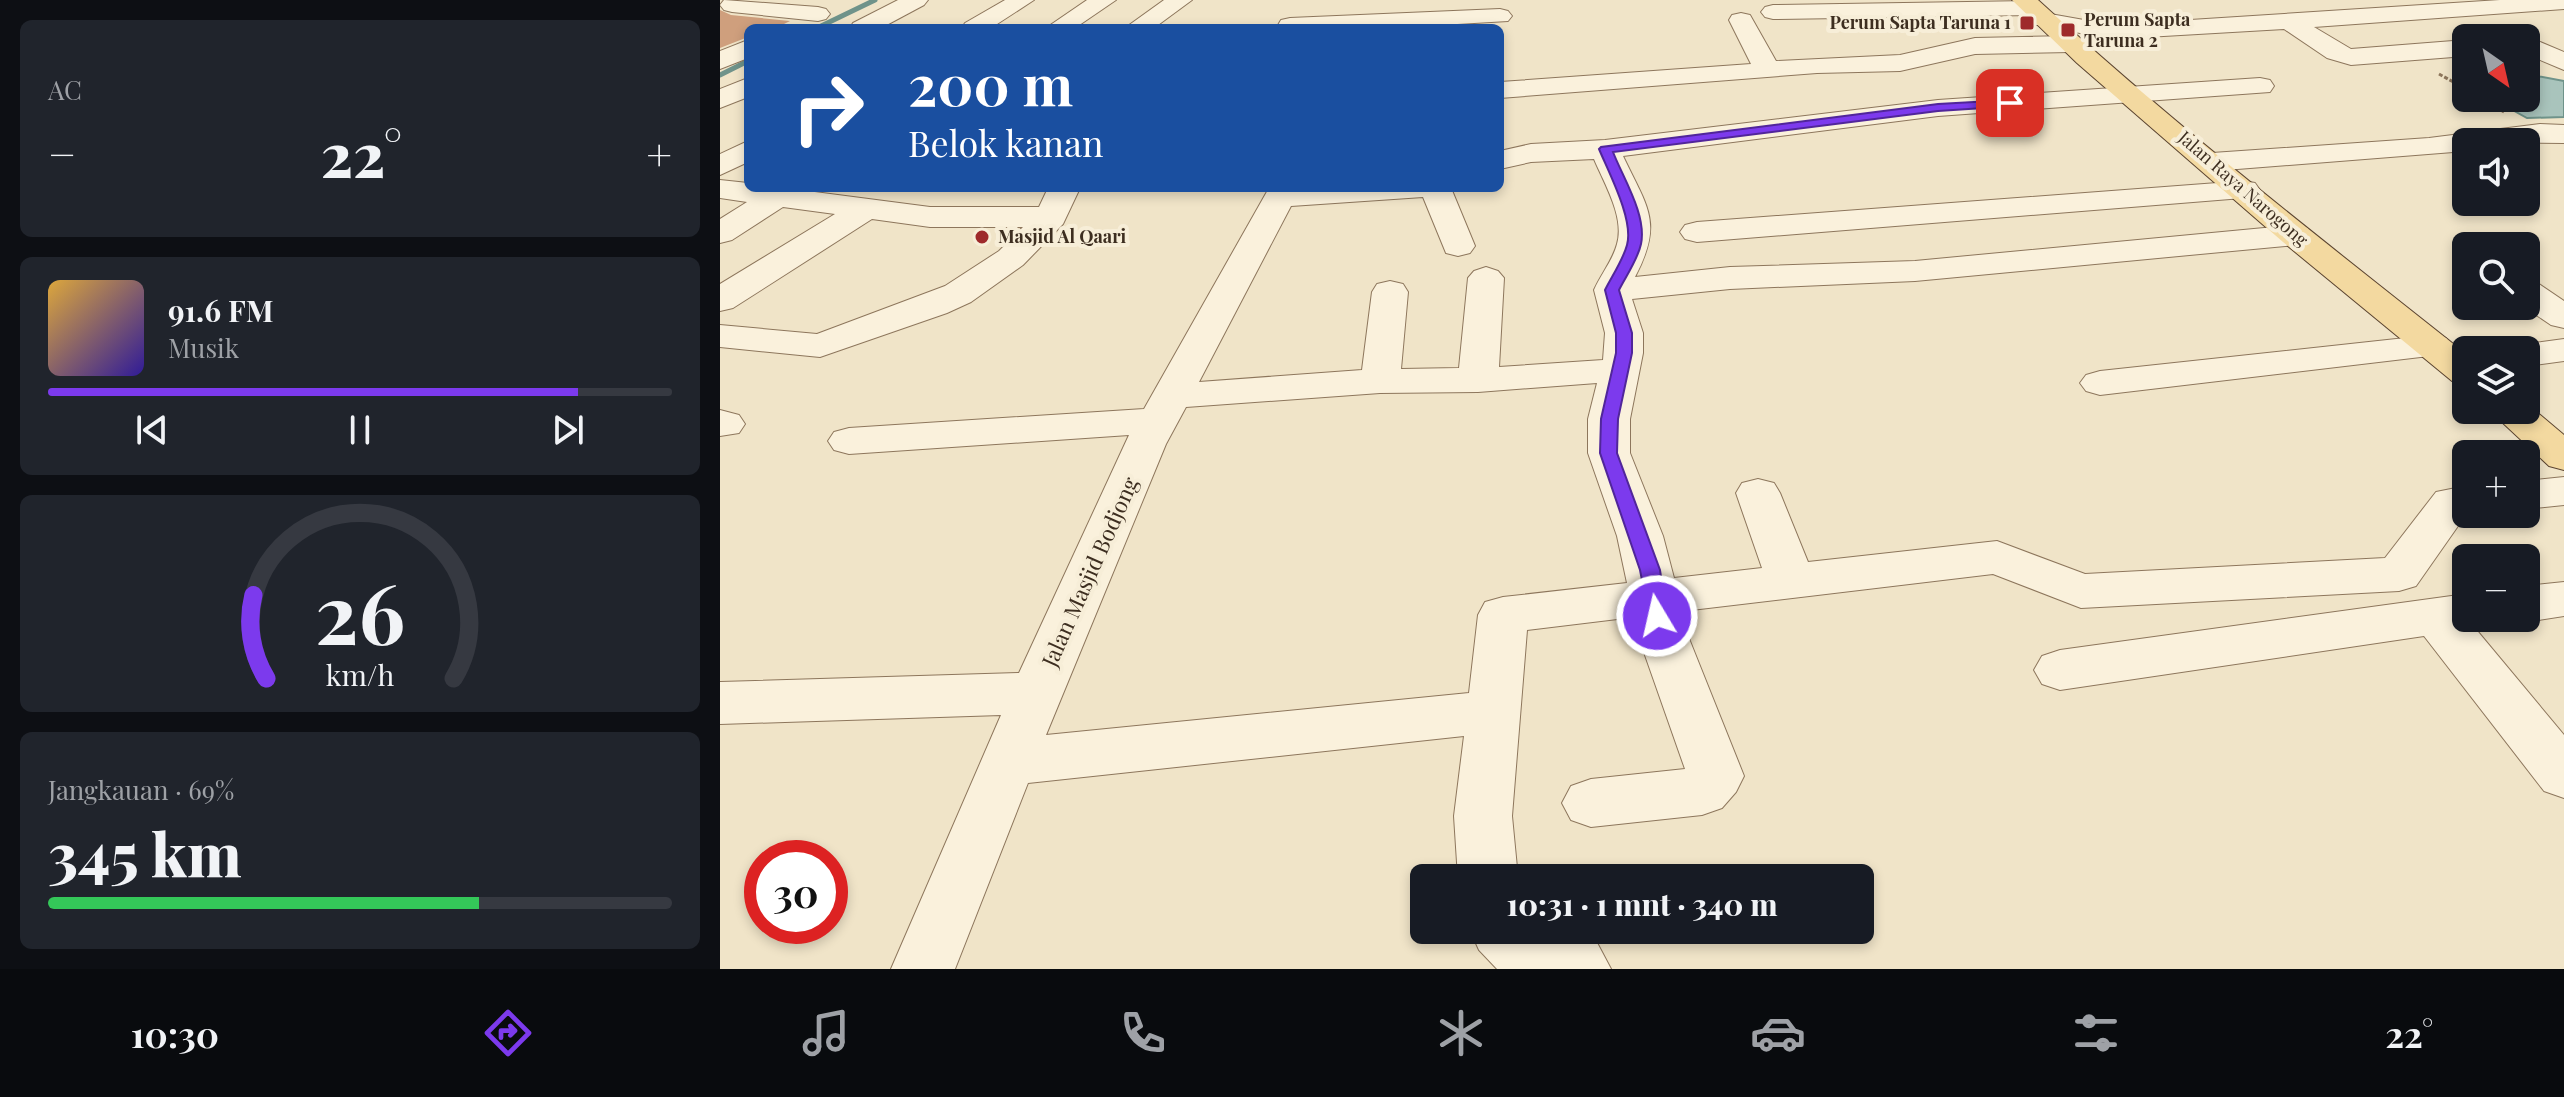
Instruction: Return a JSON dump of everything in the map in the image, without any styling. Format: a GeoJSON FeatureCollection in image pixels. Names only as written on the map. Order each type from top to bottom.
{"type":"FeatureCollection","features":[{"type":"Feature","properties":{"kind":"main road","name":"Jalan Raya Narogong"},"geometry":{"type":"LineString","coordinates":[[2032,9],[2295,235],[2452,357]]}},
{"type":"Feature","properties":{"kind":"main road"},"geometry":{"type":"LineString","coordinates":[[2525,424],[2564,457]]}},
{"type":"Feature","properties":{"kind":"street"},"geometry":{"type":"LineString","coordinates":[[870,24],[916,0]]}},
{"type":"Feature","properties":{"kind":"street"},"geometry":{"type":"LineString","coordinates":[[981,24],[1022,0]]}},
{"type":"Feature","properties":{"kind":"street"},"geometry":{"type":"LineString","coordinates":[[1065,24],[1104,0]]}},
{"type":"Feature","properties":{"kind":"street"},"geometry":{"type":"LineString","coordinates":[[1143,24],[1180,0]]}},
{"type":"Feature","properties":{"kind":"street"},"geometry":{"type":"LineString","coordinates":[[1290,24],[1291,0]]}},
{"type":"Feature","properties":{"kind":"street"},"geometry":{"type":"LineString","coordinates":[[2315,0],[2345,19]]}},
{"type":"Feature","properties":{"kind":"street"},"geometry":{"type":"LineString","coordinates":[[2404,0],[2426,13]]}},
{"type":"Feature","properties":{"kind":"street"},"geometry":{"type":"LineString","coordinates":[[1773,12],[2032,9],[2120,21],[2149,30],[2564,2]]}},
{"type":"Feature","properties":{"kind":"street"},"geometry":{"type":"LineString","coordinates":[[732,5],[827,9],[797,24]]}},
{"type":"Feature","properties":{"kind":"street"},"geometry":{"type":"LineString","coordinates":[[2459,10],[2486,24]]}},
{"type":"Feature","properties":{"kind":"street"},"geometry":{"type":"LineString","coordinates":[[1347,24],[1500,16]]}},
{"type":"Feature","properties":{"kind":"street"},"geometry":{"type":"LineString","coordinates":[[1741,20],[1767,69]]}},
{"type":"Feature","properties":{"kind":"street"},"geometry":{"type":"LineString","coordinates":[[1504,90],[1841,63],[1900,63],[1975,46],[2074,48],[2120,21]]}},
{"type":"Feature","properties":{"kind":"street"},"geometry":{"type":"LineString","coordinates":[[2290,22],[2336,53],[2351,57],[2452,49]]}},
{"type":"Feature","properties":{"kind":"street"},"geometry":{"type":"LineString","coordinates":[[2540,43],[2564,41]]}},
{"type":"Feature","properties":{"kind":"street"},"geometry":{"type":"LineString","coordinates":[[720,61],[744,50]]}},
{"type":"Feature","properties":{"kind":"street"},"geometry":{"type":"LineString","coordinates":[[2540,51],[2564,62]]}},
{"type":"Feature","properties":{"kind":"street"},"geometry":{"type":"LineString","coordinates":[[1900,63],[1938,108]]}},
{"type":"Feature","properties":{"kind":"street"},"geometry":{"type":"LineString","coordinates":[[1504,159],[1531,153],[1605,149],[1938,108],[2260,86]]}},
{"type":"Feature","properties":{"kind":"street"},"geometry":{"type":"LineString","coordinates":[[720,100],[744,88]]}},
{"type":"Feature","properties":{"kind":"street"},"geometry":{"type":"LineString","coordinates":[[720,133],[744,136]]}},
{"type":"Feature","properties":{"kind":"street"},"geometry":{"type":"LineString","coordinates":[[2212,162],[2429,147],[2540,133],[2564,134]]}},
{"type":"Feature","properties":{"kind":"street"},"geometry":{"type":"LineString","coordinates":[[1591,803],[1702,791],[1716,776],[1665,641],[1640,536],[1609,453],[1609,419],[1622,370],[1624,333],[1612,290],[1634,245],[1635,235],[1631,212],[1605,149]]}},
{"type":"Feature","properties":{"kind":"street"},"geometry":{"type":"LineString","coordinates":[[720,166],[744,152]]}},
{"type":"Feature","properties":{"kind":"street"},"geometry":{"type":"LineString","coordinates":[[720,189],[930,217],[1058,203]]}},
{"type":"Feature","properties":{"kind":"street"},"geometry":{"type":"LineString","coordinates":[[1697,232],[2244,190]]}},
{"type":"Feature","properties":{"kind":"street","name":"Jalan Masjid Bodjong"},"geometry":{"type":"LineString","coordinates":[[923,969],[1037,693],[1164,409],[1283,192]]}},
{"type":"Feature","properties":{"kind":"street"},"geometry":{"type":"LineString","coordinates":[[1437,192],[1458,246]]}},
{"type":"Feature","properties":{"kind":"street"},"geometry":{"type":"LineString","coordinates":[[720,233],[777,197]]}},
{"type":"Feature","properties":{"kind":"street"},"geometry":{"type":"LineString","coordinates":[[720,336],[820,346],[861,333],[958,294],[1011,258],[1058,203]]}},
{"type":"Feature","properties":{"kind":"street"},"geometry":{"type":"LineString","coordinates":[[720,300],[864,210]]}},
{"type":"Feature","properties":{"kind":"street"},"geometry":{"type":"LineString","coordinates":[[1612,290],[1730,278],[1915,271],[2295,235]]}},
{"type":"Feature","properties":{"kind":"street"},"geometry":{"type":"LineString","coordinates":[[1478,380],[1486,278]]}},
{"type":"Feature","properties":{"kind":"street"},"geometry":{"type":"LineString","coordinates":[[1380,381],[1390,292]]}},
{"type":"Feature","properties":{"kind":"street"},"geometry":{"type":"LineString","coordinates":[[2540,301],[2564,317]]}},
{"type":"Feature","properties":{"kind":"street"},"geometry":{"type":"LineString","coordinates":[[2540,353],[2564,350]]}},
{"type":"Feature","properties":{"kind":"street"},"geometry":{"type":"LineString","coordinates":[[2100,383],[2452,359]]}},
{"type":"Feature","properties":{"kind":"street"},"geometry":{"type":"LineString","coordinates":[[849,441],[1164,409],[1380,381],[1478,380],[1622,370]]}},
{"type":"Feature","properties":{"kind":"street"},"geometry":{"type":"LineString","coordinates":[[2540,494],[2564,491]]}},
{"type":"Feature","properties":{"kind":"street"},"geometry":{"type":"LineString","coordinates":[[1758,493],[1791,581]]}},
{"type":"Feature","properties":{"kind":"street"},"geometry":{"type":"LineString","coordinates":[[1487,864],[1483,816],[1503,615],[1997,557],[2081,591],[2399,574],[2452,502]]}},
{"type":"Feature","properties":{"kind":"street"},"geometry":{"type":"LineString","coordinates":[[2540,602],[2564,599]]}},
{"type":"Feature","properties":{"kind":"street"},"geometry":{"type":"LineString","coordinates":[[2060,670],[2451,614],[2564,775]]}},
{"type":"Feature","properties":{"kind":"street"},"geometry":{"type":"LineString","coordinates":[[720,703],[1037,693]]}},
{"type":"Feature","properties":{"kind":"street"},"geometry":{"type":"LineString","coordinates":[[1009,762],[1492,712]]}},
{"type":"Feature","properties":{"kind":"street"},"geometry":{"type":"LineString","coordinates":[[1512,944],[1528,956],[1571,958],[1579,969]]}},
{"type":"Feature","properties":{"kind":"water"},"geometry":{"type":"Polygon","coordinates":[[[2540,77],[2564,81],[2564,117],[2527,118],[2516,112],[2540,112],[2540,77]]]}},
{"type":"Feature","properties":{"kind":"building"},"geometry":{"type":"Polygon","coordinates":[[[720,10],[731,15],[790,21],[784,24],[744,24],[744,39],[720,48],[720,10]]]}},
{"type":"Feature","properties":{"kind":"waterway"},"geometry":{"type":"LineString","coordinates":[[825,24],[875,0]]}},
{"type":"Feature","properties":{"kind":"waterway"},"geometry":{"type":"LineString","coordinates":[[720,75],[744,63]]}},
{"type":"Feature","properties":{"kind":"place","name":"Perum Sapta Taruna 1"},"geometry":{"type":"Point","coordinates":[2027,23]}},
{"type":"Feature","properties":{"kind":"place","name":"Perum Sapta Taruna 2"},"geometry":{"type":"Point","coordinates":[2068,30]}},
{"type":"Feature","properties":{"kind":"place","name":"Masjid Al Qaari"},"geometry":{"type":"Point","coordinates":[982,237]}},
{"type":"Feature","properties":{"kind":"route"},"geometry":{"type":"LineString","coordinates":[[1657,616],[1650,570],[1628,502],[1612,469],[1609,453],[1609,419],[1624,353],[1624,333],[1612,290],[1634,245],[1635,235],[1631,212],[1605,149],[1787,125],[2010,103]]}}]}
